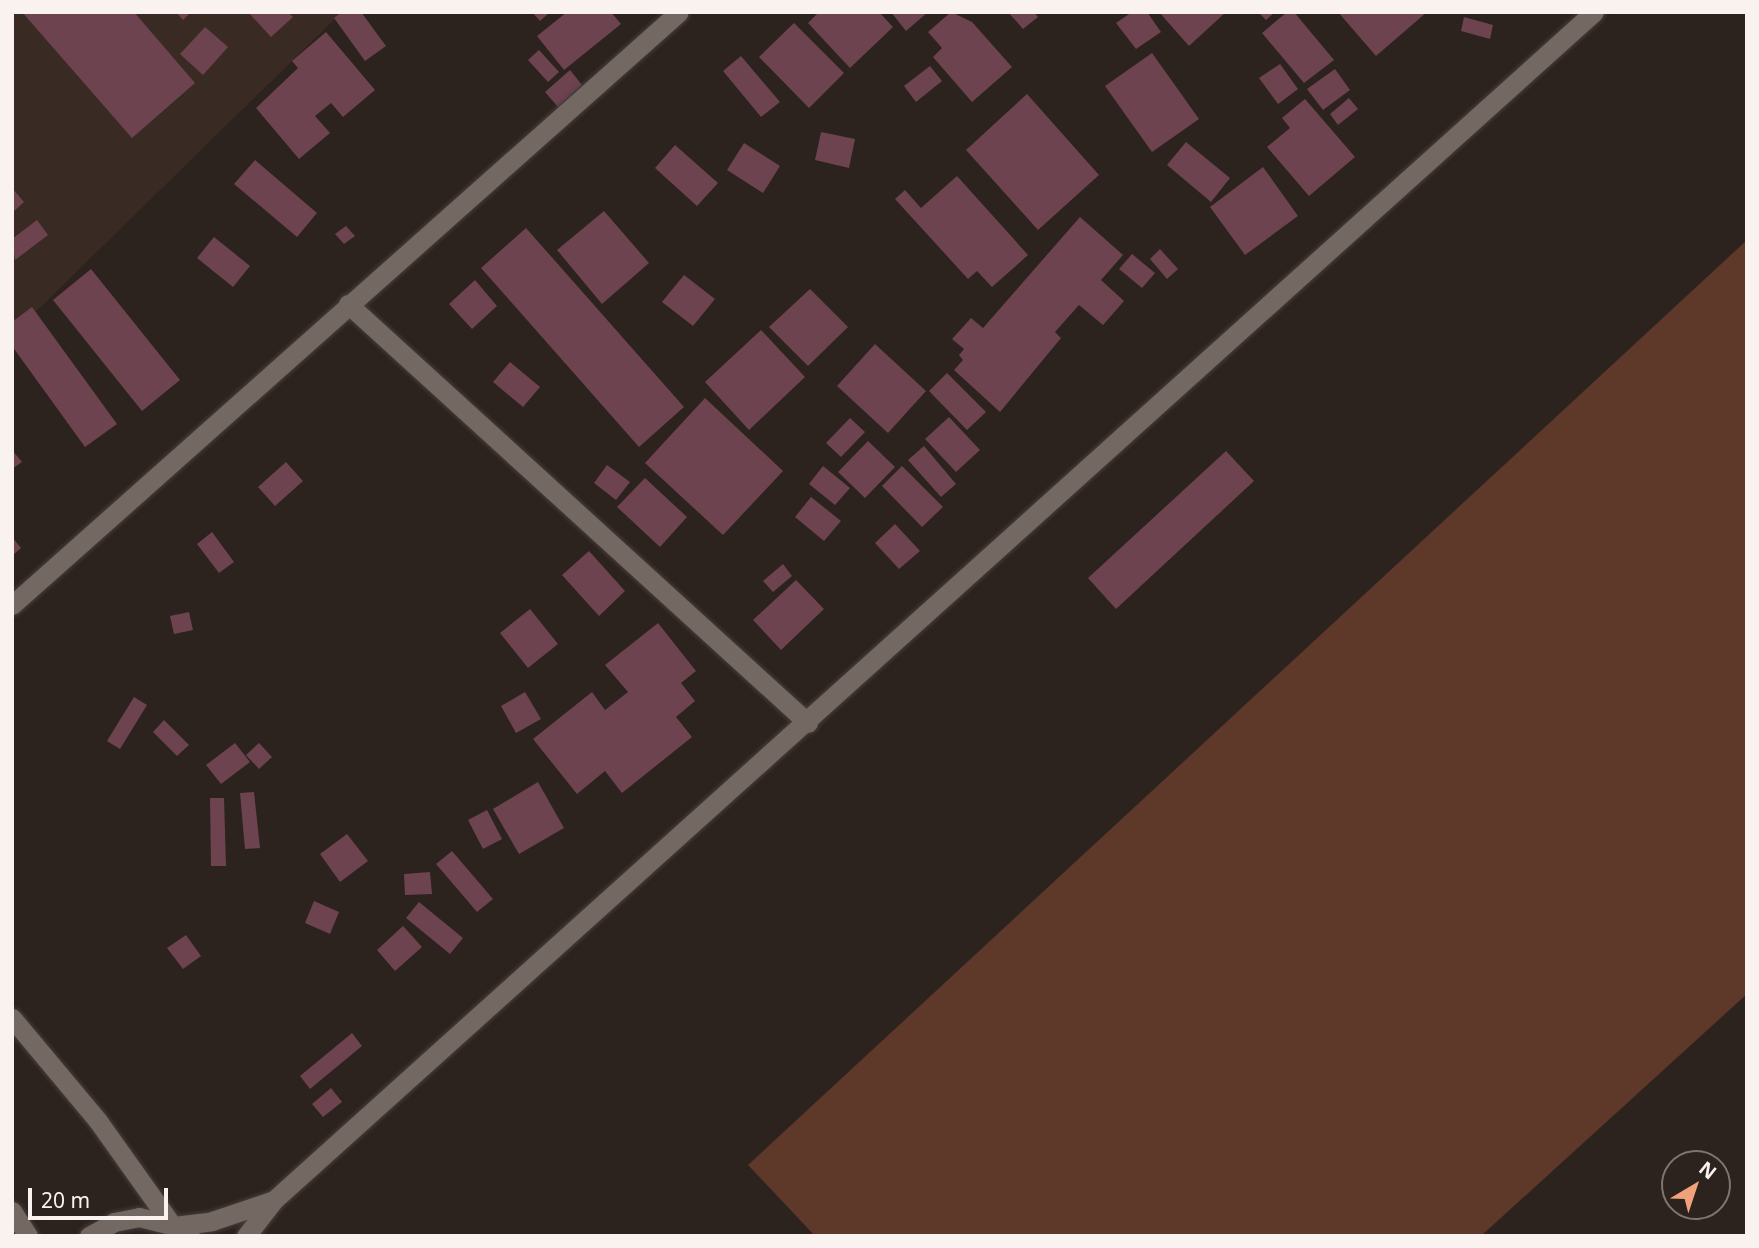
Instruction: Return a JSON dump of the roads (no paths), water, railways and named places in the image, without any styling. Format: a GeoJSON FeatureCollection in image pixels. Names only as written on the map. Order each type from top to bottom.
{"type":"FeatureCollection","features":[{"type":"Feature","properties":{"kind":"street"},"geometry":{"type":"LineString","coordinates":[[12,605],[679,12]]}},
{"type":"Feature","properties":{"kind":"street"},"geometry":{"type":"LineString","coordinates":[[246,1236],[274,1200],[808,723],[1594,12]]}},
{"type":"Feature","properties":{"kind":"street"},"geometry":{"type":"LineString","coordinates":[[348,304],[808,723]]}},
{"type":"Feature","properties":{"kind":"street"},"geometry":{"type":"LineString","coordinates":[[12,1017],[98,1121],[179,1229]]}},
{"type":"Feature","properties":{"kind":"street"},"geometry":{"type":"LineString","coordinates":[[89,1236],[114,1222],[139,1217],[179,1229],[274,1200]]}},
{"type":"Feature","properties":{"kind":"street"},"geometry":{"type":"LineString","coordinates":[[12,1211],[28,1236]]}}]}
